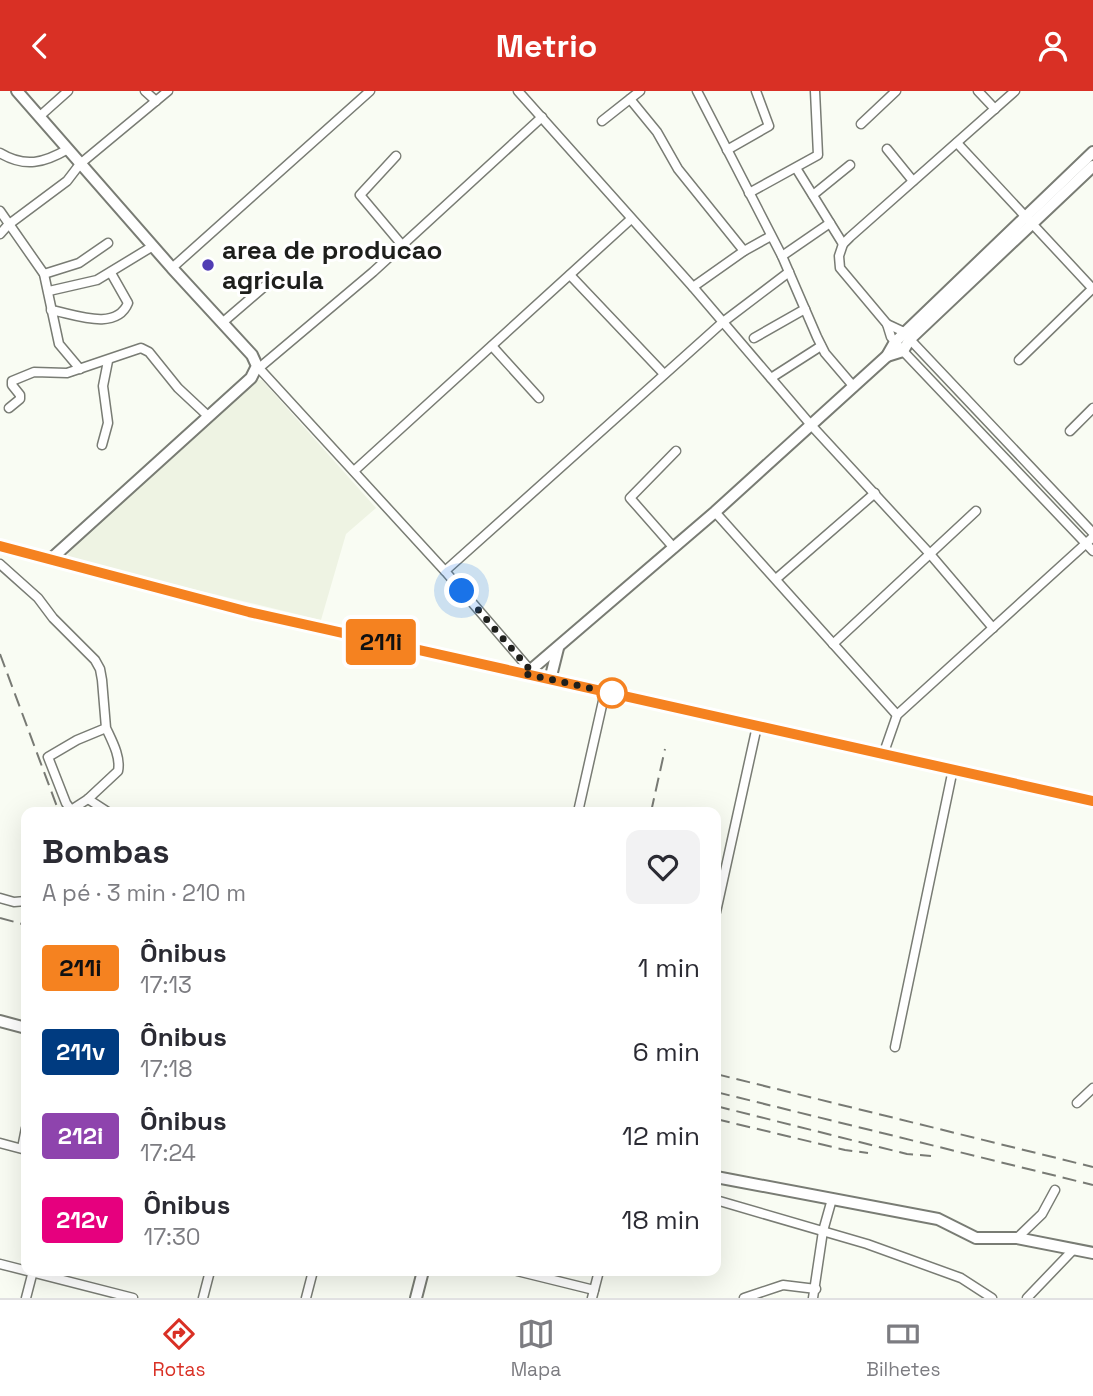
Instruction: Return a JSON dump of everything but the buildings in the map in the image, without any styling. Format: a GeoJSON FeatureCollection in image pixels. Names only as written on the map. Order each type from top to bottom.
{"type":"FeatureCollection","features":[{"type":"Feature","properties":{"kind":"street"},"geometry":{"type":"LineString","coordinates":[[17,91],[252,355],[258,367],[444,571],[529,673]]}},
{"type":"Feature","properties":{"kind":"street"},"geometry":{"type":"LineString","coordinates":[[40,116],[68,91]]}},
{"type":"Feature","properties":{"kind":"street"},"geometry":{"type":"LineString","coordinates":[[145,91],[156,101]]}},
{"type":"Feature","properties":{"kind":"street"},"geometry":{"type":"LineString","coordinates":[[0,234],[67,181],[80,164],[168,91]]}},
{"type":"Feature","properties":{"kind":"street"},"geometry":{"type":"LineString","coordinates":[[172,268],[370,91]]}},
{"type":"Feature","properties":{"kind":"street"},"geometry":{"type":"LineString","coordinates":[[518,91],[993,628]]}},
{"type":"Feature","properties":{"kind":"street"},"geometry":{"type":"LineString","coordinates":[[602,121],[640,91]]}},
{"type":"Feature","properties":{"kind":"street"},"geometry":{"type":"LineString","coordinates":[[697,91],[782,256],[821,346],[853,387]]}},
{"type":"Feature","properties":{"kind":"street"},"geometry":{"type":"LineString","coordinates":[[727,151],[769,126],[757,91]]}},
{"type":"Feature","properties":{"kind":"street"},"geometry":{"type":"LineString","coordinates":[[749,193],[813,158],[819,151],[815,91]]}},
{"type":"Feature","properties":{"kind":"street"},"geometry":{"type":"LineString","coordinates":[[978,91],[996,109]]}},
{"type":"Feature","properties":{"kind":"street"},"geometry":{"type":"LineString","coordinates":[[1015,91],[843,244],[839,256],[840,268],[887,324],[891,337],[920,370],[976,428],[1091,538]]}},
{"type":"Feature","properties":{"kind":"street"},"geometry":{"type":"LineString","coordinates":[[861,124],[892,93]]}},
{"type":"Feature","properties":{"kind":"street"},"geometry":{"type":"LineString","coordinates":[[630,99],[657,132],[678,169],[744,251]]}},
{"type":"Feature","properties":{"kind":"street"},"geometry":{"type":"LineString","coordinates":[[51,559],[251,378],[258,367],[402,245],[542,117]]}},
{"type":"Feature","properties":{"kind":"street"},"geometry":{"type":"LineString","coordinates":[[957,143],[1093,289],[1018,360]]}},
{"type":"Feature","properties":{"kind":"street"},"geometry":{"type":"LineString","coordinates":[[0,153],[15,161],[27,163],[48,159],[68,149]]}},
{"type":"Feature","properties":{"kind":"street"},"geometry":{"type":"LineString","coordinates":[[887,149],[913,181]]}},
{"type":"Feature","properties":{"kind":"street"},"geometry":{"type":"LineString","coordinates":[[529,673],[715,512],[887,356],[895,342],[907,336],[1029,220],[1093,152]]}},
{"type":"Feature","properties":{"kind":"street"},"geometry":{"type":"LineString","coordinates":[[396,156],[360,195],[402,245]]}},
{"type":"Feature","properties":{"kind":"street"},"geometry":{"type":"LineString","coordinates":[[813,195],[850,165]]}},
{"type":"Feature","properties":{"kind":"street"},"geometry":{"type":"LineString","coordinates":[[1029,220],[1093,166]]}},
{"type":"Feature","properties":{"kind":"street"},"geometry":{"type":"LineString","coordinates":[[796,167],[843,244]]}},
{"type":"Feature","properties":{"kind":"street"},"geometry":{"type":"LineString","coordinates":[[0,211],[44,274],[60,344],[79,369]]}},
{"type":"Feature","properties":{"kind":"street"},"geometry":{"type":"LineString","coordinates":[[354,471],[631,219]]}},
{"type":"Feature","properties":{"kind":"street"},"geometry":{"type":"LineString","coordinates":[[782,256],[830,223]]}},
{"type":"Feature","properties":{"kind":"street"},"geometry":{"type":"LineString","coordinates":[[694,287],[744,251],[771,236]]}},
{"type":"Feature","properties":{"kind":"street"},"geometry":{"type":"LineString","coordinates":[[44,274],[79,263],[108,243]]}},
{"type":"Feature","properties":{"kind":"street"},"geometry":{"type":"LineString","coordinates":[[49,291],[88,284],[111,273],[153,246]]}},
{"type":"Feature","properties":{"kind":"street"},"geometry":{"type":"LineString","coordinates":[[444,571],[723,322],[789,272]]}},
{"type":"Feature","properties":{"kind":"street"},"geometry":{"type":"LineString","coordinates":[[51,310],[99,320],[115,317],[128,303],[111,273]]}},
{"type":"Feature","properties":{"kind":"street"},"geometry":{"type":"LineString","coordinates":[[570,275],[664,374]]}},
{"type":"Feature","properties":{"kind":"street"},"geometry":{"type":"LineString","coordinates":[[222,323],[272,280]]}},
{"type":"Feature","properties":{"kind":"street"},"geometry":{"type":"LineString","coordinates":[[754,338],[805,309]]}},
{"type":"Feature","properties":{"kind":"street"},"geometry":{"type":"LineString","coordinates":[[887,324],[898,328],[907,336],[986,419],[1091,538],[1093,551]]}},
{"type":"Feature","properties":{"kind":"street"},"geometry":{"type":"LineString","coordinates":[[903,351],[907,336]]}},
{"type":"Feature","properties":{"kind":"street"},"geometry":{"type":"LineString","coordinates":[[492,346],[539,398]]}},
{"type":"Feature","properties":{"kind":"street"},"geometry":{"type":"LineString","coordinates":[[771,378],[821,346]]}},
{"type":"Feature","properties":{"kind":"street"},"geometry":{"type":"LineString","coordinates":[[9,408],[20,399],[12,384],[13,379],[34,372],[60,374],[107,361],[135,349],[145,349],[178,388],[208,416]]}},
{"type":"Feature","properties":{"kind":"street"},"geometry":{"type":"LineString","coordinates":[[887,356],[903,351]]}},
{"type":"Feature","properties":{"kind":"street"},"geometry":{"type":"LineString","coordinates":[[102,445],[107,423],[103,386],[107,361]]}},
{"type":"Feature","properties":{"kind":"street"},"geometry":{"type":"LineString","coordinates":[[920,370],[930,361]]}},
{"type":"Feature","properties":{"kind":"street"},"geometry":{"type":"LineString","coordinates":[[1070,431],[1093,408]]}},
{"type":"Feature","properties":{"kind":"street"},"geometry":{"type":"LineString","coordinates":[[976,428],[986,419]]}},
{"type":"Feature","properties":{"kind":"street"},"geometry":{"type":"LineString","coordinates":[[674,548],[630,498],[676,451]]}},
{"type":"Feature","properties":{"kind":"street"},"geometry":{"type":"LineString","coordinates":[[776,579],[875,493]]}},
{"type":"Feature","properties":{"kind":"street"},"geometry":{"type":"LineString","coordinates":[[833,644],[976,511]]}},
{"type":"Feature","properties":{"kind":"street"},"geometry":{"type":"LineString","coordinates":[[715,512],[897,715]]}},
{"type":"Feature","properties":{"kind":"street"},"geometry":{"type":"LineString","coordinates":[[883,755],[897,715],[1091,538]]}},
{"type":"Feature","properties":{"kind":"street"},"geometry":{"type":"LineString","coordinates":[[0,546],[249,612],[1093,801]]}},
{"type":"Feature","properties":{"kind":"street"},"geometry":{"type":"LineString","coordinates":[[0,564],[38,598],[53,618],[95,660],[100,669],[106,728],[120,766],[118,771],[77,807]]}},
{"type":"Feature","properties":{"kind":"street"},"geometry":{"type":"LineString","coordinates":[[550,680],[558,648]]}},
{"type":"Feature","properties":{"kind":"street"},"geometry":{"type":"LineString","coordinates":[[579,807],[605,692]]}},
{"type":"Feature","properties":{"kind":"street"},"geometry":{"type":"LineString","coordinates":[[721,889],[757,726]]}},
{"type":"Feature","properties":{"kind":"street"},"geometry":{"type":"LineString","coordinates":[[68,807],[48,757],[77,740],[106,728]]}},
{"type":"Feature","properties":{"kind":"street"},"geometry":{"type":"LineString","coordinates":[[895,1047],[953,769]]}},
{"type":"Feature","properties":{"kind":"street"},"geometry":{"type":"LineString","coordinates":[[88,799],[100,807]]}},
{"type":"Feature","properties":{"kind":"street"},"geometry":{"type":"LineString","coordinates":[[0,898],[21,901]]}},
{"type":"Feature","properties":{"kind":"street"},"geometry":{"type":"LineString","coordinates":[[0,1021],[21,1027]]}},
{"type":"Feature","properties":{"kind":"street"},"geometry":{"type":"LineString","coordinates":[[1077,1103],[1093,1088]]}},
{"type":"Feature","properties":{"kind":"street"},"geometry":{"type":"LineString","coordinates":[[0,1143],[21,1148]]}},
{"type":"Feature","properties":{"kind":"street"},"geometry":{"type":"LineString","coordinates":[[721,1178],[938,1219],[975,1238],[1017,1238],[1093,1253]]}},
{"type":"Feature","properties":{"kind":"street"},"geometry":{"type":"LineString","coordinates":[[1017,1238],[1042,1214],[1055,1190]]}},
{"type":"Feature","properties":{"kind":"street"},"geometry":{"type":"LineString","coordinates":[[744,1298],[783,1285],[814,1294],[823,1231],[832,1199]]}},
{"type":"Feature","properties":{"kind":"street"},"geometry":{"type":"LineString","coordinates":[[721,1201],[823,1231],[961,1277],[987,1296]]}},
{"type":"Feature","properties":{"kind":"street"},"geometry":{"type":"LineString","coordinates":[[1027,1298],[1074,1249]]}},
{"type":"Feature","properties":{"kind":"street"},"geometry":{"type":"LineString","coordinates":[[0,1264],[21,1268]]}},
{"type":"Feature","properties":{"kind":"street"},"geometry":{"type":"LineString","coordinates":[[26,1298],[32,1276]]}},
{"type":"Feature","properties":{"kind":"street"},"geometry":{"type":"LineString","coordinates":[[52,1276],[133,1298]]}},
{"type":"Feature","properties":{"kind":"street"},"geometry":{"type":"LineString","coordinates":[[203,1298],[209,1276]]}},
{"type":"Feature","properties":{"kind":"street"},"geometry":{"type":"LineString","coordinates":[[306,1298],[312,1276]]}},
{"type":"Feature","properties":{"kind":"street"},"geometry":{"type":"LineString","coordinates":[[416,1298],[422,1276]]}},
{"type":"Feature","properties":{"kind":"street"},"geometry":{"type":"LineString","coordinates":[[534,1276],[593,1294],[597,1276]]}},
{"type":"Feature","properties":{"kind":"shaded area"},"geometry":{"type":"Polygon","coordinates":[[[253,380],[262,380],[376,508],[346,534],[321,620],[72,560],[65,551],[253,380]]]}},
{"type":"Feature","properties":{"kind":"railway"},"geometry":{"type":"LineString","coordinates":[[0,654],[57,807]]}},
{"type":"Feature","properties":{"kind":"railway"},"geometry":{"type":"LineString","coordinates":[[652,807],[665,749]]}},
{"type":"Feature","properties":{"kind":"railway"},"geometry":{"type":"LineString","coordinates":[[0,918],[21,924]]}},
{"type":"Feature","properties":{"kind":"railway"},"geometry":{"type":"LineString","coordinates":[[721,1075],[1093,1167]]}},
{"type":"Feature","properties":{"kind":"railway"},"geometry":{"type":"LineString","coordinates":[[721,1093],[1093,1185]]}},
{"type":"Feature","properties":{"kind":"railway"},"geometry":{"type":"LineString","coordinates":[[721,1107],[907,1154],[931,1156]]}},
{"type":"Feature","properties":{"kind":"railway"},"geometry":{"type":"LineString","coordinates":[[721,1120],[868,1153]]}},
{"type":"Feature","properties":{"kind":"bus line","name":"211i"},"geometry":{"type":"LineString","coordinates":[[0,546],[249,612],[1093,801]]}},
{"type":"Feature","properties":{"kind":"place","name":"area de producao agricula"},"geometry":{"type":"Point","coordinates":[208,265]}},
{"type":"Feature","properties":{"kind":"route"},"geometry":{"type":"LineString","coordinates":[[462,591],[531,671],[526,674],[612,693]]}}]}
